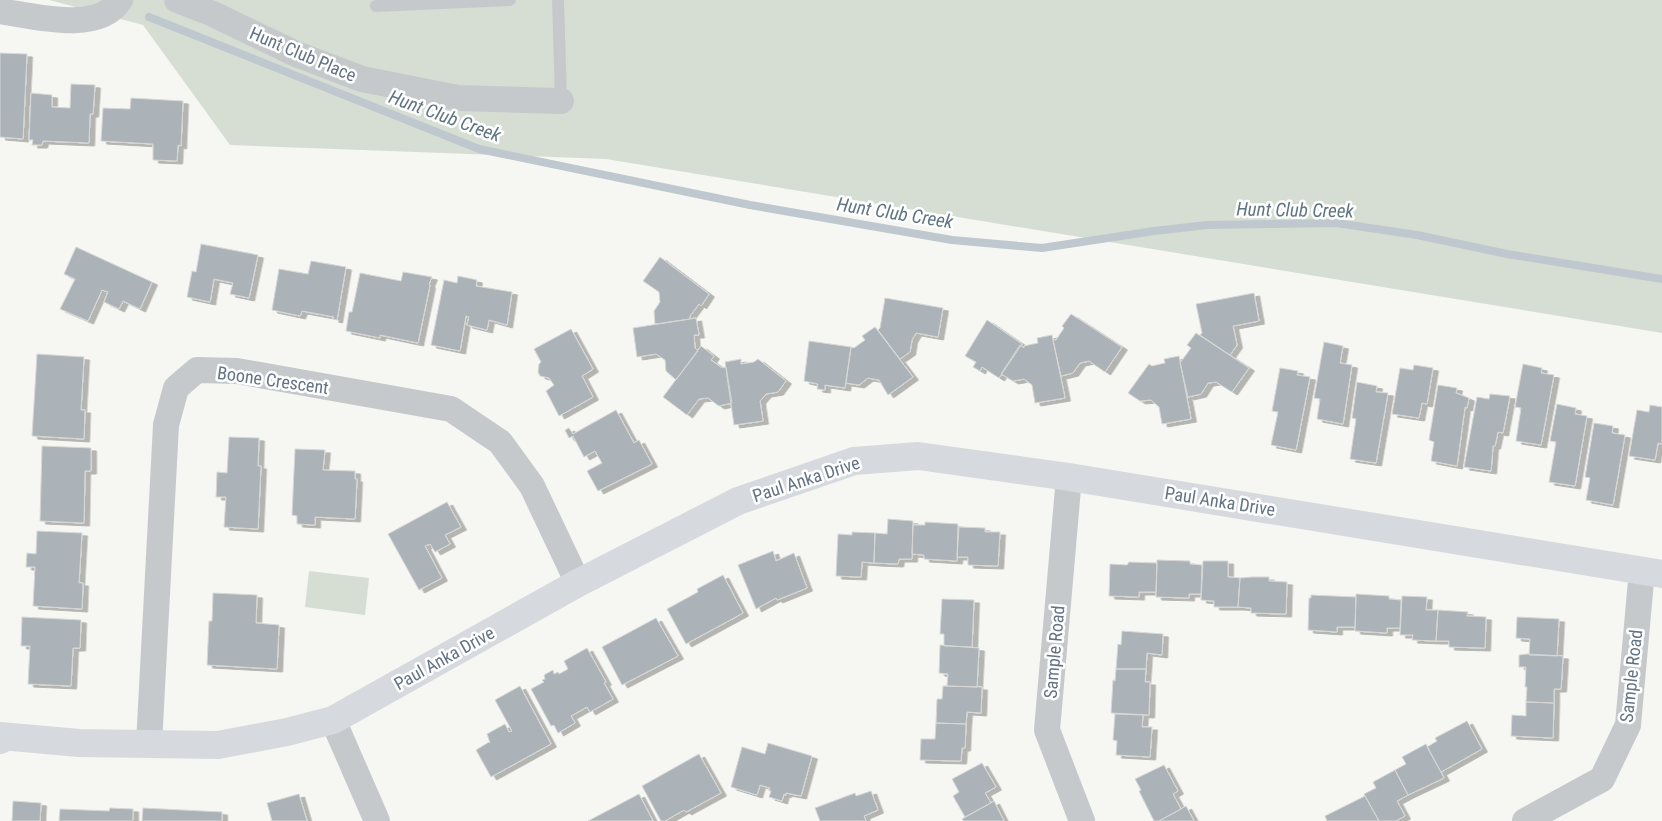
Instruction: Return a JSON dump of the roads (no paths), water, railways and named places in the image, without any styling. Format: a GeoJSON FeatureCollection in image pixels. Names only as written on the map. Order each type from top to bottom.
{"type":"FeatureCollection","features":[{"type":"Feature","properties":{"kind":"street"},"geometry":{"type":"LineString","coordinates":[[0,11],[66,21],[92,19],[116,7],[120,0]]}},
{"type":"Feature","properties":{"kind":"street","name":"Hunt Club Place"},"geometry":{"type":"LineString","coordinates":[[177,0],[213,14],[296,54],[362,79],[458,98],[561,101]]}},
{"type":"Feature","properties":{"kind":"street","name":"Boone Crescent"},"geometry":{"type":"LineString","coordinates":[[149,744],[166,425],[176,388],[198,370],[237,371],[451,410],[500,442],[532,486],[578,583]]}},
{"type":"Feature","properties":{"kind":"street","name":"Paul Anka Drive"},"geometry":{"type":"LineString","coordinates":[[2,738],[79,743],[218,745],[287,732],[334,720],[578,583],[738,501],[854,461],[918,456],[1069,477],[1652,572]]}},
{"type":"Feature","properties":{"kind":"street","name":"Sample Road"},"geometry":{"type":"LineString","coordinates":[[1069,477],[1047,730],[1082,821]]}},
{"type":"Feature","properties":{"kind":"street","name":"Sample Road"},"geometry":{"type":"LineString","coordinates":[[1525,821],[1602,779],[1628,725],[1652,572]]}},
{"type":"Feature","properties":{"kind":"street"},"geometry":{"type":"LineString","coordinates":[[334,720],[377,821]]}},
{"type":"Feature","properties":{"kind":"lane"},"geometry":{"type":"LineString","coordinates":[[376,6],[510,0]]}},
{"type":"Feature","properties":{"kind":"lane"},"geometry":{"type":"LineString","coordinates":[[558,0],[561,101]]}},
{"type":"Feature","properties":{"kind":"waterway","name":"Hunt Club Creek"},"geometry":{"type":"LineString","coordinates":[[149,17],[479,149],[750,205],[952,240],[1042,248],[1207,225],[1336,223],[1417,235],[1507,254],[1662,279]]}}]}
